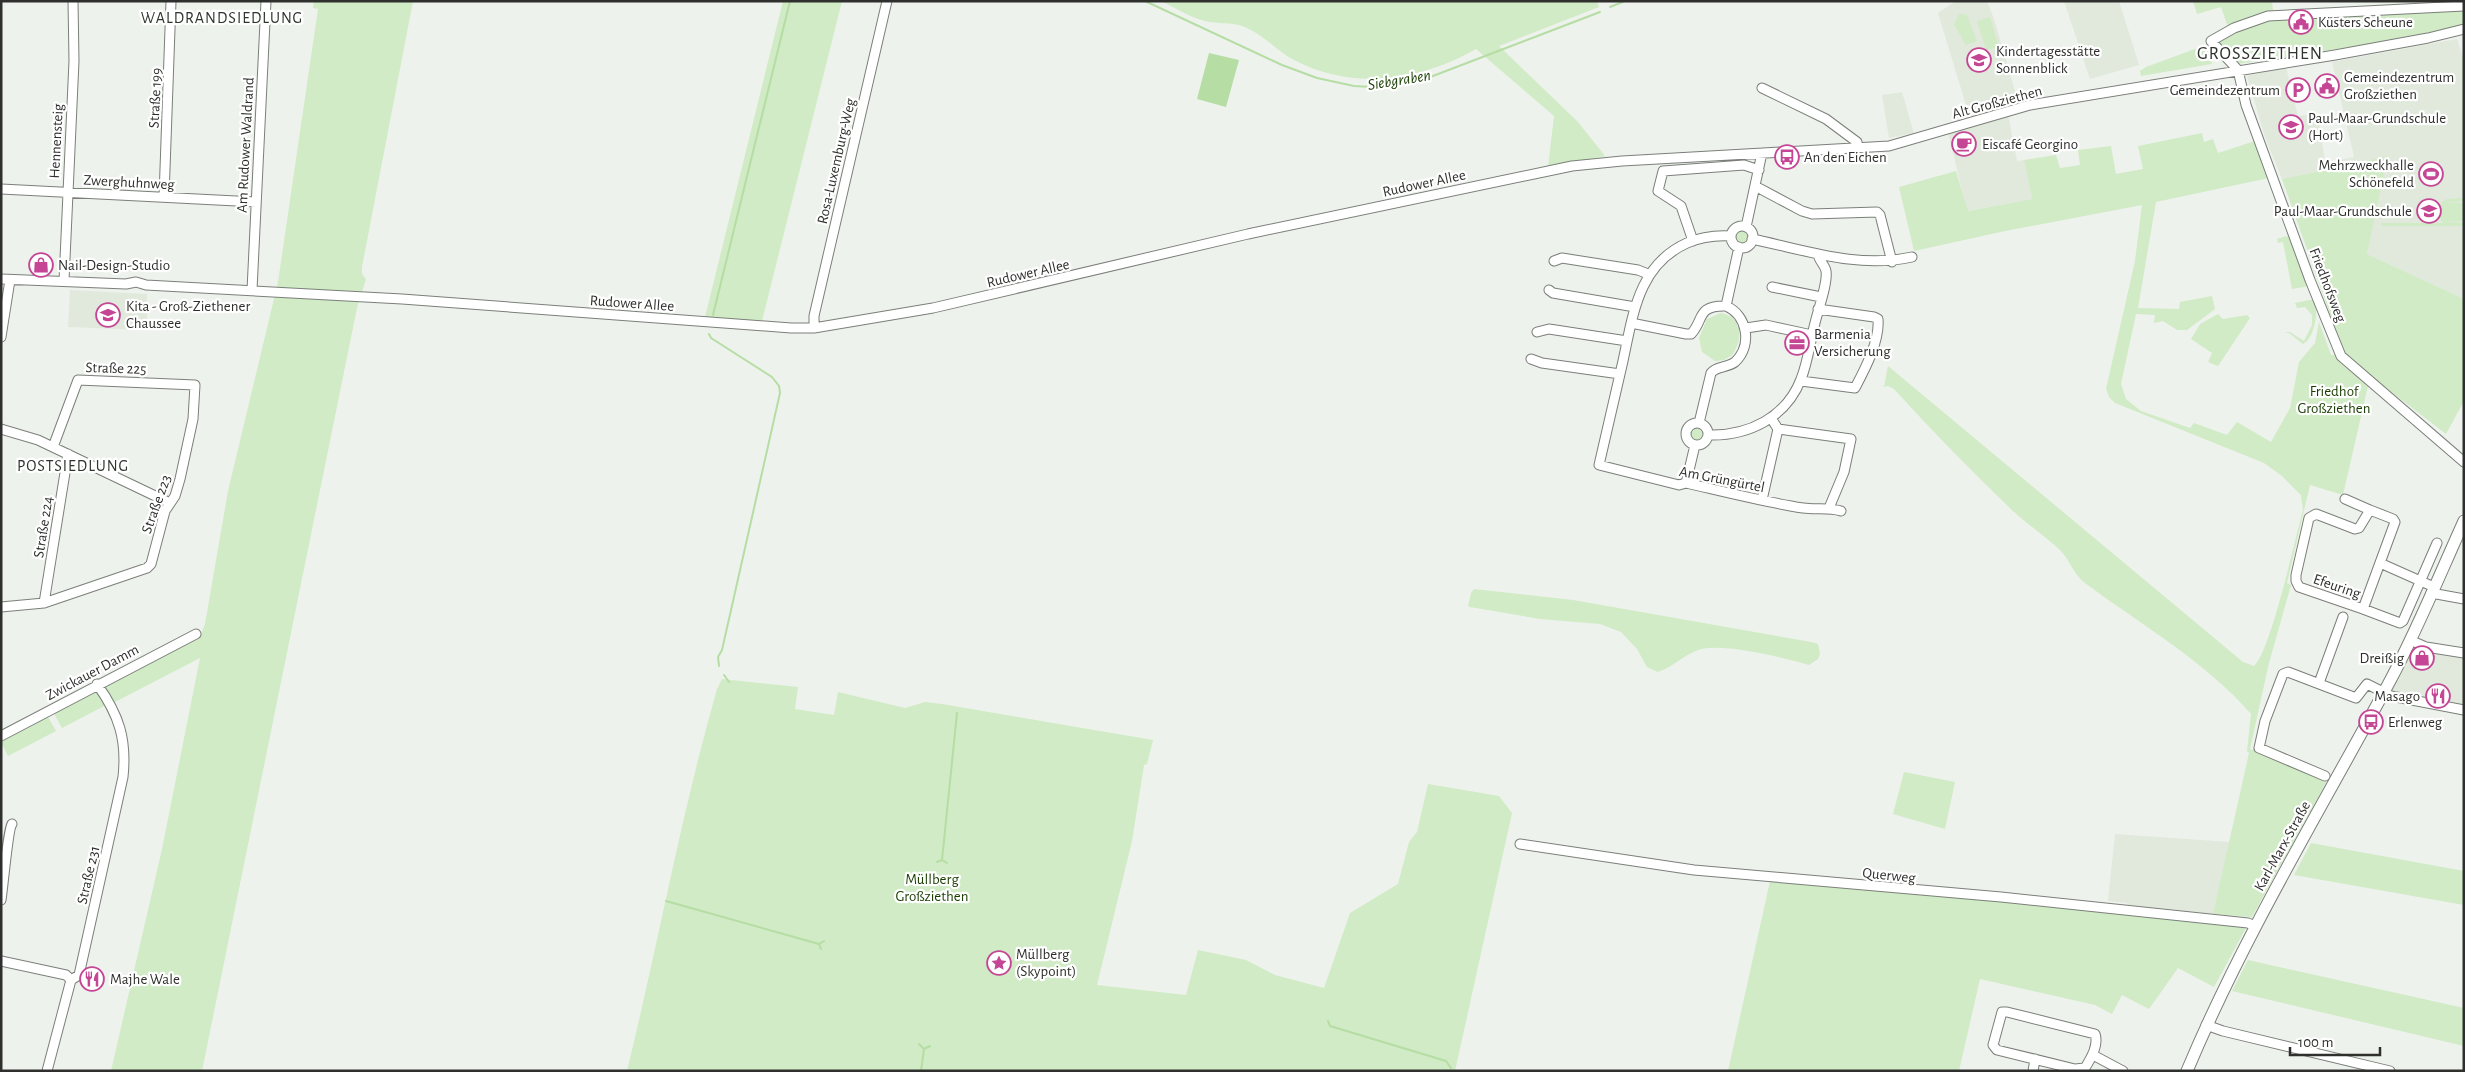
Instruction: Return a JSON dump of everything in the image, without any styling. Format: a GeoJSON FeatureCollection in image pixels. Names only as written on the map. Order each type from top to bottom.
{"type":"FeatureCollection","features":[{"type":"Feature","properties":{"kind":"main road","name":"Karl-Marx-Straße"},"geometry":{"type":"LineString","coordinates":[[2187,1071],[2206,1025],[2255,926],[2410,640],[2464,521]]}},
{"type":"Feature","properties":{"kind":"street","name":"Hennensteig"},"geometry":{"type":"LineString","coordinates":[[64,281],[74,54],[73,1]]}},
{"type":"Feature","properties":{"kind":"street","name":"Straße 199"},"geometry":{"type":"LineString","coordinates":[[164,197],[171,1]]}},
{"type":"Feature","properties":{"kind":"street","name":"Am Rudower Waldrand"},"geometry":{"type":"LineString","coordinates":[[252,290],[266,1]]}},
{"type":"Feature","properties":{"kind":"street","name":"Rosa-Luxemburg-Weg"},"geometry":{"type":"LineString","coordinates":[[814,328],[816,306],[887,1]]}},
{"type":"Feature","properties":{"kind":"street"},"geometry":{"type":"LineString","coordinates":[[2238,70],[2211,41],[2234,28],[2268,16],[2464,6]]}},
{"type":"Feature","properties":{"kind":"street","name":"Alt Großziethen"},"geometry":{"type":"LineString","coordinates":[[1762,153],[1858,148],[1907,142],[2030,105],[2418,40],[2464,29]]}},
{"type":"Feature","properties":{"kind":"street","name":"Friedhofsweg"},"geometry":{"type":"LineString","coordinates":[[2238,70],[2246,104],[2310,280],[2341,356],[2464,462]]}},
{"type":"Feature","properties":{"kind":"street"},"geometry":{"type":"LineString","coordinates":[[1762,88],[1826,119],[1858,142],[1858,148]]}},
{"type":"Feature","properties":{"kind":"street","name":"Rudower Allee"},"geometry":{"type":"LineString","coordinates":[[6,279],[126,284],[139,282],[146,285],[252,290],[791,328],[814,328],[934,308],[1248,234],[1572,166],[1622,161],[1762,153]]}},
{"type":"Feature","properties":{"kind":"street"},"geometry":{"type":"LineString","coordinates":[[1746,227],[1762,153]]}},
{"type":"Feature","properties":{"kind":"street"},"geometry":{"type":"LineString","coordinates":[[1693,240],[1681,206],[1658,191],[1663,170],[1744,165],[1759,170]]}},
{"type":"Feature","properties":{"kind":"street"},"geometry":{"type":"LineString","coordinates":[[1756,186],[1802,211],[1812,214],[1877,212],[1880,215],[1892,262]]}},
{"type":"Feature","properties":{"kind":"street","name":"Zwerghuhnweg"},"geometry":{"type":"LineString","coordinates":[[1,189],[256,202]]}},
{"type":"Feature","properties":{"kind":"street"},"geometry":{"type":"LineString","coordinates":[[1746,227],[1751,230],[1752,239],[1746,247],[1739,247],[1732,242],[1731,236],[1736,228],[1746,227]]}},
{"type":"Feature","properties":{"kind":"street"},"geometry":{"type":"LineString","coordinates":[[1531,360],[1620,374],[1634,307],[1648,274],[1663,258],[1693,240],[1714,236],[1731,236]]}},
{"type":"Feature","properties":{"kind":"street"},"geometry":{"type":"LineString","coordinates":[[1752,239],[1840,259],[1865,262],[1892,262],[1912,257]]}},
{"type":"Feature","properties":{"kind":"street"},"geometry":{"type":"LineString","coordinates":[[1726,306],[1739,247]]}},
{"type":"Feature","properties":{"kind":"street"},"geometry":{"type":"LineString","coordinates":[[1709,435],[1732,434],[1744,431],[1771,418],[1786,405],[1801,381],[1826,268],[1818,254]]}},
{"type":"Feature","properties":{"kind":"street"},"geometry":{"type":"LineString","coordinates":[[1554,261],[1562,258],[1638,270],[1648,274]]}},
{"type":"Feature","properties":{"kind":"street"},"geometry":{"type":"LineString","coordinates":[[1826,268],[1835,266],[1840,259]]}},
{"type":"Feature","properties":{"kind":"street"},"geometry":{"type":"LineString","coordinates":[[1,337],[6,279]]}},
{"type":"Feature","properties":{"kind":"street"},"geometry":{"type":"LineString","coordinates":[[1772,286],[1821,297]]}},
{"type":"Feature","properties":{"kind":"street"},"geometry":{"type":"LineString","coordinates":[[1548,290],[1553,293],[1634,307]]}},
{"type":"Feature","properties":{"kind":"street"},"geometry":{"type":"LineString","coordinates":[[1631,323],[1691,334],[1700,316],[1712,308],[1726,306],[1741,317],[1746,328],[1739,357],[1728,366],[1715,369],[1711,374],[1699,423]]}},
{"type":"Feature","properties":{"kind":"street"},"geometry":{"type":"LineString","coordinates":[[1801,381],[1859,389],[1872,348],[1878,319],[1818,308]]}},
{"type":"Feature","properties":{"kind":"street"},"geometry":{"type":"LineString","coordinates":[[1746,328],[1766,325],[1812,336]]}},
{"type":"Feature","properties":{"kind":"street"},"geometry":{"type":"LineString","coordinates":[[1537,332],[1549,329],[1627,341]]}},
{"type":"Feature","properties":{"kind":"street","name":"Am Grüngürtel"},"geometry":{"type":"LineString","coordinates":[[1620,374],[1599,465],[1679,485],[1686,483],[1812,510],[1829,508],[1841,511]]}},
{"type":"Feature","properties":{"kind":"street","name":"Straße 225"},"geometry":{"type":"LineString","coordinates":[[53,448],[78,380],[195,385]]}},
{"type":"Feature","properties":{"kind":"street","name":"Straße 223"},"geometry":{"type":"LineString","coordinates":[[1,607],[44,603],[148,568],[151,564],[165,511],[175,496],[186,457],[193,419],[195,385]]}},
{"type":"Feature","properties":{"kind":"street"},"geometry":{"type":"LineString","coordinates":[[1762,500],[1778,429],[1771,418]]}},
{"type":"Feature","properties":{"kind":"street"},"geometry":{"type":"LineString","coordinates":[[1699,423],[1707,428],[1709,435],[1706,442],[1695,445],[1689,442],[1686,433],[1690,425],[1699,423]]}},
{"type":"Feature","properties":{"kind":"street"},"geometry":{"type":"LineString","coordinates":[[1,429],[38,440],[170,502]]}},
{"type":"Feature","properties":{"kind":"street"},"geometry":{"type":"LineString","coordinates":[[1778,429],[1852,438],[1844,472],[1829,508]]}},
{"type":"Feature","properties":{"kind":"street"},"geometry":{"type":"LineString","coordinates":[[1686,483],[1695,445]]}},
{"type":"Feature","properties":{"kind":"street","name":"Straße 224"},"geometry":{"type":"LineString","coordinates":[[44,603],[68,454]]}},
{"type":"Feature","properties":{"kind":"street","name":"Efeuring"},"geometry":{"type":"LineString","coordinates":[[2345,499],[2393,519],[2394,522],[2364,609],[2299,587],[2296,575],[2309,518],[2316,514],[2355,529],[2359,528],[2370,510]]}},
{"type":"Feature","properties":{"kind":"street"},"geometry":{"type":"LineString","coordinates":[[2364,609],[2400,623],[2437,543]]}},
{"type":"Feature","properties":{"kind":"street"},"geometry":{"type":"LineString","coordinates":[[2380,563],[2420,581],[2432,590],[2464,599]]}},
{"type":"Feature","properties":{"kind":"street"},"geometry":{"type":"LineString","coordinates":[[2319,683],[2343,617]]}},
{"type":"Feature","properties":{"kind":"street","name":"Zwickauer Damm"},"geometry":{"type":"LineString","coordinates":[[1,736],[97,684],[196,634]]}},
{"type":"Feature","properties":{"kind":"street"},"geometry":{"type":"LineString","coordinates":[[2410,640],[2426,647],[2464,653]]}},
{"type":"Feature","properties":{"kind":"street"},"geometry":{"type":"LineString","coordinates":[[2325,776],[2260,750],[2258,745],[2283,674],[2288,672],[2356,698],[2367,684],[2392,696],[2464,710]]}},
{"type":"Feature","properties":{"kind":"street","name":"Straße 231"},"geometry":{"type":"LineString","coordinates":[[47,1071],[71,980],[79,974],[119,798],[125,761],[121,733],[114,709],[97,684]]}},
{"type":"Feature","properties":{"kind":"street"},"geometry":{"type":"LineString","coordinates":[[1,900],[8,851],[8,832],[12,824]]}},
{"type":"Feature","properties":{"kind":"street","name":"Querweg"},"geometry":{"type":"LineString","coordinates":[[1520,844],[1694,870],[2131,910],[2248,922],[2255,926]]}},
{"type":"Feature","properties":{"kind":"street"},"geometry":{"type":"LineString","coordinates":[[1,961],[66,975],[71,980]]}},
{"type":"Feature","properties":{"kind":"street"},"geometry":{"type":"LineString","coordinates":[[2002,1012],[2090,1031],[2095,1034],[2096,1038],[2093,1055],[2085,1068],[2081,1070],[1994,1048],[2002,1012]]}},
{"type":"Feature","properties":{"kind":"street"},"geometry":{"type":"LineString","coordinates":[[2206,1025],[2223,1031],[2379,1070],[2390,1071]]}},
{"type":"Feature","properties":{"kind":"street"},"geometry":{"type":"LineString","coordinates":[[2093,1055],[2123,1071]]}},
{"type":"Feature","properties":{"kind":"street"},"geometry":{"type":"LineString","coordinates":[[2033,1071],[2035,1059]]}},
{"type":"Feature","properties":{"kind":"shaded area","name":"Kindertagesstätte Sonnenblick"},"geometry":{"type":"Polygon","coordinates":[[[1956,1],[1987,1],[2018,101],[1969,115],[1938,13],[1956,1]]]}},
{"type":"Feature","properties":{"kind":"shaded area"},"geometry":{"type":"Polygon","coordinates":[[[2064,1],[2119,1],[2139,65],[2090,79],[2064,1]]]}},
{"type":"Feature","properties":{"kind":"shaded area"},"geometry":{"type":"Polygon","coordinates":[[[2457,39],[2464,60],[2464,299],[2367,254],[2388,156],[2282,179],[2265,137],[2247,76],[2286,67],[2298,116],[2318,114],[2325,163],[2354,157],[2332,62],[2457,39]]]}},
{"type":"Feature","properties":{"kind":"shaded area"},"geometry":{"type":"Polygon","coordinates":[[[1209,53],[1239,60],[1226,107],[1197,99],[1209,53]]]}},
{"type":"Feature","properties":{"kind":"shaded area"},"geometry":{"type":"Polygon","coordinates":[[[1902,92],[1914,133],[1889,138],[1882,95],[1902,92]]]}},
{"type":"Feature","properties":{"kind":"shaded area"},"geometry":{"type":"Polygon","coordinates":[[[2008,114],[2017,161],[2024,160],[2032,199],[1967,211],[1948,132],[2008,114]]]}},
{"type":"Feature","properties":{"kind":"shaded area","name":"Kita - Groß-Ziethener Chaussee"},"geometry":{"type":"Polygon","coordinates":[[[70,290],[147,294],[147,330],[68,327],[70,290]]]}},
{"type":"Feature","properties":{"kind":"shaded area"},"geometry":{"type":"Polygon","coordinates":[[[2416,643],[2464,654],[2464,714],[2387,700],[2416,643]]]}},
{"type":"Feature","properties":{"kind":"shaded area"},"geometry":{"type":"Polygon","coordinates":[[[2115,834],[2230,842],[2213,914],[2127,905],[2127,903],[2108,901],[2115,834]]]}},
{"type":"Feature","properties":{"kind":"green space"},"geometry":{"type":"Polygon","coordinates":[[[314,1],[413,1],[362,267],[362,274],[366,279],[357,308],[202,1071],[111,1071],[162,849],[200,658],[113,703],[100,685],[202,632],[205,624],[228,491],[278,282],[318,9],[313,8],[314,1]]]}},
{"type":"Feature","properties":{"kind":"green space"},"geometry":{"type":"Polygon","coordinates":[[[783,1],[842,1],[762,321],[705,317],[783,1]]]}},
{"type":"Feature","properties":{"kind":"green space"},"geometry":{"type":"Polygon","coordinates":[[[1161,1],[1597,1],[1599,7],[1499,46],[1578,122],[1605,156],[1548,167],[1554,116],[1476,49],[1455,60],[1410,75],[1363,79],[1340,76],[1317,70],[1294,60],[1260,35],[1247,28],[1233,24],[1204,21],[1161,1]]]}},
{"type":"Feature","properties":{"kind":"green space"},"geometry":{"type":"Polygon","coordinates":[[[2193,1],[2272,1],[2273,11],[2363,13],[2363,19],[2375,19],[2375,13],[2464,11],[2464,25],[2389,41],[2237,64],[2212,37],[2228,27],[2221,7],[2197,14],[2193,1]]]}},
{"type":"Feature","properties":{"kind":"green space"},"geometry":{"type":"Polygon","coordinates":[[[1959,14],[1967,15],[1977,41],[1966,45],[1954,25],[1959,14]]]}},
{"type":"Feature","properties":{"kind":"green space"},"geometry":{"type":"Polygon","coordinates":[[[1990,17],[1999,47],[1986,50],[1977,21],[1990,17]]]}},
{"type":"Feature","properties":{"kind":"green space"},"geometry":{"type":"Polygon","coordinates":[[[2203,46],[2210,52],[2212,64],[2141,76],[2140,71],[2146,67],[2203,46]]]}},
{"type":"Feature","properties":{"kind":"green space","name":"Friedhof Großziethen"},"geometry":{"type":"Polygon","coordinates":[[[2202,133],[2204,142],[2213,139],[2218,153],[2255,141],[2269,178],[2156,202],[2138,308],[2179,309],[2180,302],[2212,296],[2215,309],[2187,330],[2177,330],[2163,321],[2154,323],[2155,315],[2136,314],[2121,384],[2126,399],[2141,411],[2190,428],[2194,423],[2227,435],[2237,422],[2271,442],[2290,408],[2299,362],[2315,343],[2319,322],[2331,355],[2337,355],[2340,363],[2368,386],[2343,495],[2310,485],[2287,583],[2291,585],[2269,663],[2250,749],[2328,779],[2252,917],[2213,914],[2249,753],[2247,751],[2251,714],[2233,695],[2193,660],[2085,583],[2074,571],[2060,550],[2019,516],[1967,466],[1894,389],[1888,386],[1884,387],[1888,366],[2243,662],[2254,666],[2261,656],[2268,639],[2282,593],[2303,510],[2301,495],[2282,476],[2264,463],[2115,403],[2109,397],[2106,389],[2135,261],[2142,205],[2005,231],[1914,251],[1899,187],[1956,171],[1968,211],[2032,199],[2024,160],[2056,155],[2060,168],[2080,165],[2078,150],[2111,146],[2116,174],[2143,169],[2138,146],[2202,133]]]}},
{"type":"Feature","properties":{"kind":"green space"},"geometry":{"type":"Polygon","coordinates":[[[2388,156],[2367,254],[2464,299],[2464,401],[2446,434],[2345,356],[2282,179],[2388,156]]]}},
{"type":"Feature","properties":{"kind":"green space"},"geometry":{"type":"Polygon","coordinates":[[[2464,198],[2464,201],[2445,203],[2464,203],[2464,221],[2444,221],[2464,223],[2464,226],[2381,226],[2381,223],[2443,223],[2438,214],[2441,203],[2447,199],[2464,198]]]}},
{"type":"Feature","properties":{"kind":"green space"},"geometry":{"type":"Polygon","coordinates":[[[1742,229],[1750,237],[1742,245],[1734,237],[1742,229]]]}},
{"type":"Feature","properties":{"kind":"green space"},"geometry":{"type":"Polygon","coordinates":[[[2286,236],[2292,238],[2310,286],[2292,289],[2283,242],[2278,243],[2277,239],[2286,236]]]}},
{"type":"Feature","properties":{"kind":"green space"},"geometry":{"type":"Polygon","coordinates":[[[2314,299],[2316,310],[2315,323],[2310,336],[2303,344],[2289,333],[2284,332],[2290,332],[2304,341],[2312,325],[2312,315],[2305,307],[2297,308],[2295,303],[2314,299]]]}},
{"type":"Feature","properties":{"kind":"green space"},"geometry":{"type":"Polygon","coordinates":[[[1721,313],[1734,319],[1739,330],[1739,336],[1736,349],[1732,355],[1724,360],[1715,361],[1702,352],[1699,338],[1707,319],[1721,313]]]}},
{"type":"Feature","properties":{"kind":"green space"},"geometry":{"type":"Polygon","coordinates":[[[2218,314],[2223,319],[2247,315],[2250,318],[2218,366],[2208,362],[2212,353],[2191,339],[2200,324],[2218,314]]]}},
{"type":"Feature","properties":{"kind":"green space"},"geometry":{"type":"Polygon","coordinates":[[[1697,426],[1705,434],[1697,442],[1689,434],[1697,426]]]}},
{"type":"Feature","properties":{"kind":"green space"},"geometry":{"type":"Polygon","coordinates":[[[1474,589],[1573,600],[1811,642],[1818,644],[1820,654],[1818,659],[1809,665],[1737,649],[1708,648],[1693,652],[1658,672],[1647,667],[1637,649],[1621,632],[1600,624],[1540,619],[1470,607],[1468,606],[1474,589]]]}},
{"type":"Feature","properties":{"kind":"green space","name":"Müllberg Großziethen"},"geometry":{"type":"Polygon","coordinates":[[[722,679],[798,687],[795,709],[834,715],[838,692],[905,708],[925,702],[942,704],[1153,740],[1147,764],[1144,765],[1132,841],[1097,985],[1186,995],[1198,950],[1246,960],[1275,975],[1324,988],[1350,913],[1398,884],[1409,842],[1417,832],[1428,784],[1499,796],[1512,813],[1455,1071],[627,1071],[692,784],[717,689],[722,679]]]}},
{"type":"Feature","properties":{"kind":"green space"},"geometry":{"type":"Polygon","coordinates":[[[92,691],[98,692],[108,704],[62,728],[52,710],[92,691]]]}},
{"type":"Feature","properties":{"kind":"green space"},"geometry":{"type":"Polygon","coordinates":[[[48,717],[56,731],[8,756],[1,742],[48,717]]]}},
{"type":"Feature","properties":{"kind":"green space"},"geometry":{"type":"Polygon","coordinates":[[[1904,772],[1955,782],[1945,829],[1893,814],[1904,772]]]}},
{"type":"Feature","properties":{"kind":"green space"},"geometry":{"type":"Polygon","coordinates":[[[2311,843],[2464,871],[2464,905],[2294,875],[2311,843]]]}},
{"type":"Feature","properties":{"kind":"green space"},"geometry":{"type":"Polygon","coordinates":[[[1770,881],[2241,924],[2246,928],[2214,987],[2178,968],[2149,1009],[2122,995],[2112,1014],[2095,1005],[1980,979],[1959,1071],[1728,1071],[1770,881]]]}},
{"type":"Feature","properties":{"kind":"green space"},"geometry":{"type":"Polygon","coordinates":[[[2248,960],[2464,1008],[2464,1046],[2232,991],[2248,960]]]}},
{"type":"Feature","properties":{"kind":"waterway"},"geometry":{"type":"LineString","coordinates":[[713,315],[790,1]]}},
{"type":"Feature","properties":{"kind":"waterway","name":"Siebgraben"},"geometry":{"type":"LineString","coordinates":[[1145,1],[1282,65],[1317,78],[1354,86],[1371,87],[1425,79],[1600,12]]}},
{"type":"Feature","properties":{"kind":"waterway","name":"Siebgraben"},"geometry":{"type":"LineString","coordinates":[[1610,7],[1625,1]]}},
{"type":"Feature","properties":{"kind":"waterway"},"geometry":{"type":"LineString","coordinates":[[709,334],[711,338],[772,377],[779,386],[780,393],[722,650],[718,657],[719,666]]}},
{"type":"Feature","properties":{"kind":"waterway"},"geometry":{"type":"LineString","coordinates":[[724,675],[729,682]]}},
{"type":"Feature","properties":{"kind":"waterway"},"geometry":{"type":"LineString","coordinates":[[947,863],[942,860],[957,713]]}},
{"type":"Feature","properties":{"kind":"waterway"},"geometry":{"type":"LineString","coordinates":[[937,862],[942,860]]}},
{"type":"Feature","properties":{"kind":"waterway"},"geometry":{"type":"LineString","coordinates":[[666,901],[819,944],[821,949]]}},
{"type":"Feature","properties":{"kind":"waterway"},"geometry":{"type":"LineString","coordinates":[[819,944],[824,941]]}},
{"type":"Feature","properties":{"kind":"waterway"},"geometry":{"type":"LineString","coordinates":[[1328,1021],[1330,1026],[1446,1061],[1451,1068]]}},
{"type":"Feature","properties":{"kind":"waterway"},"geometry":{"type":"LineString","coordinates":[[919,1044],[924,1049],[921,1071]]}},
{"type":"Feature","properties":{"kind":"waterway"},"geometry":{"type":"LineString","coordinates":[[924,1049],[930,1046]]}},
{"type":"Feature","properties":{"kind":"place","name":"Küsters Scheune"},"geometry":{"type":"Point","coordinates":[2301,22]}},
{"type":"Feature","properties":{"kind":"place","name":"Kindertagesstätte Sonnenblick"},"geometry":{"type":"Point","coordinates":[1979,60]}},
{"type":"Feature","properties":{"kind":"place","name":"Gemeindezentrum Großziethen"},"geometry":{"type":"Point","coordinates":[2327,86]}},
{"type":"Feature","properties":{"kind":"place","name":"Gemeindezentrum"},"geometry":{"type":"Point","coordinates":[2298,90]}},
{"type":"Feature","properties":{"kind":"place","name":"Paul-Maar-Grundschule (Hort)"},"geometry":{"type":"Point","coordinates":[2291,127]}},
{"type":"Feature","properties":{"kind":"place","name":"Eiscafé Georgino"},"geometry":{"type":"Point","coordinates":[1964,144]}},
{"type":"Feature","properties":{"kind":"place","name":"An den Eichen"},"geometry":{"type":"Point","coordinates":[1787,157]}},
{"type":"Feature","properties":{"kind":"place","name":"Mehrzweckhalle Schönefeld"},"geometry":{"type":"Point","coordinates":[2431,174]}},
{"type":"Feature","properties":{"kind":"place","name":"Paul-Maar-Grundschule"},"geometry":{"type":"Point","coordinates":[2429,211]}},
{"type":"Feature","properties":{"kind":"place","name":"Nail-Design-Studio"},"geometry":{"type":"Point","coordinates":[41,265]}},
{"type":"Feature","properties":{"kind":"place","name":"Kita - Groß-Ziethener Chaussee"},"geometry":{"type":"Point","coordinates":[108,315]}},
{"type":"Feature","properties":{"kind":"place","name":"Barmenia Versicherung"},"geometry":{"type":"Point","coordinates":[1797,343]}},
{"type":"Feature","properties":{"kind":"place","name":"Dreißig"},"geometry":{"type":"Point","coordinates":[2422,658]}},
{"type":"Feature","properties":{"kind":"place","name":"Masago"},"geometry":{"type":"Point","coordinates":[2438,696]}},
{"type":"Feature","properties":{"kind":"place","name":"Erlenweg"},"geometry":{"type":"Point","coordinates":[2371,722]}},
{"type":"Feature","properties":{"kind":"place","name":"Müllberg (Skypoint)"},"geometry":{"type":"Point","coordinates":[999,963]}},
{"type":"Feature","properties":{"kind":"place","name":"Majhe Wale"},"geometry":{"type":"Point","coordinates":[92,979]}},
{"type":"Feature","properties":{"kind":"district","name":"WALDRANDSIEDLUNG"},"geometry":{"type":"Point","coordinates":[222,17]}},
{"type":"Feature","properties":{"kind":"district","name":"GROSSZIETHEN"},"geometry":{"type":"Point","coordinates":[2260,53]}},
{"type":"Feature","properties":{"kind":"district","name":"POSTSIEDLUNG"},"geometry":{"type":"Point","coordinates":[73,465]}}]}
